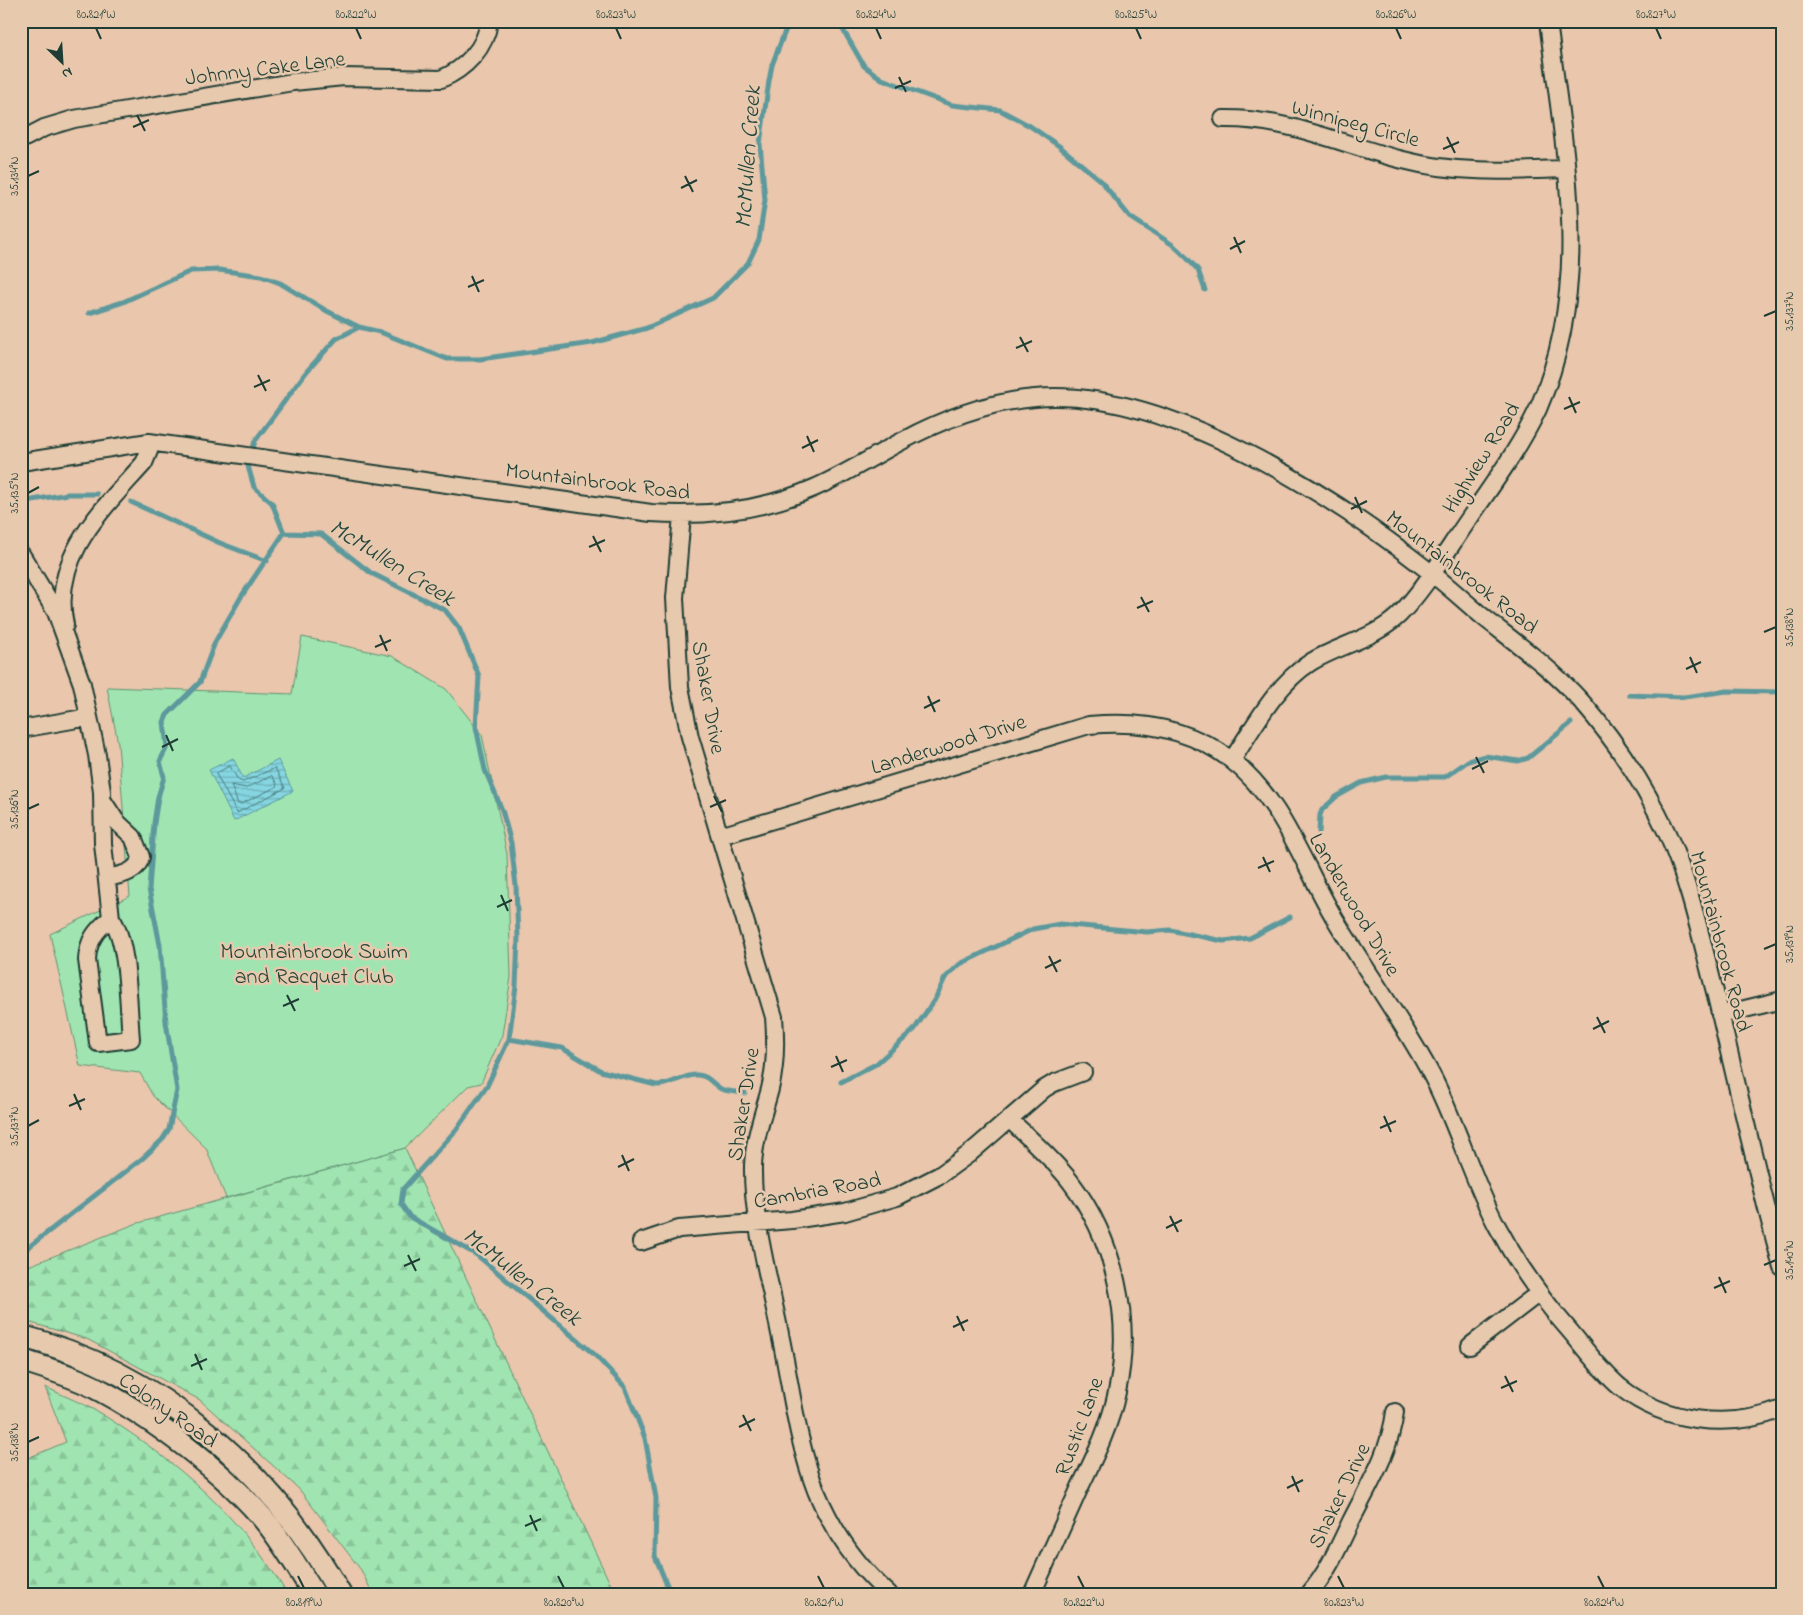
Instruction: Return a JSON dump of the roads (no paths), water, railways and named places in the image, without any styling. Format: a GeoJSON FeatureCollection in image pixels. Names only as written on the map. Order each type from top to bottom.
{"type":"FeatureCollection","features":[{"type":"Feature","properties":{"kind":"main road","name":"Colony Road"},"geometry":{"type":"LineString","coordinates":[[21,1336],[124,1375],[204,1428],[260,1481],[295,1523],[322,1562],[340,1594]]}},
{"type":"Feature","properties":{"kind":"main road","name":"Colony Road"},"geometry":{"type":"LineString","coordinates":[[21,1360],[92,1386],[175,1438],[230,1486],[268,1526],[314,1594]]}},
{"type":"Feature","properties":{"kind":"street","name":"Johnny Cake Lane"},"geometry":{"type":"LineString","coordinates":[[21,140],[44,128],[74,119],[293,82],[344,77],[441,79],[454,74],[482,44],[488,31],[489,21]]}},
{"type":"Feature","properties":{"kind":"street","name":"Highview Road"},"geometry":{"type":"LineString","coordinates":[[1232,760],[1260,717],[1288,681],[1308,664],[1331,651],[1365,638],[1386,625],[1408,604],[1517,449],[1538,409],[1553,368],[1564,325],[1571,281],[1572,242],[1566,168],[1548,21]]}},
{"type":"Feature","properties":{"kind":"street","name":"Winnipeg Circle"},"geometry":{"type":"LineString","coordinates":[[1224,120],[1251,119],[1314,131],[1367,150],[1435,166],[1481,171],[1566,168]]}},
{"type":"Feature","properties":{"kind":"street","name":"Mountainbrook Road"},"geometry":{"type":"LineString","coordinates":[[21,462],[149,442],[316,464],[651,513],[682,515],[733,512],[773,503],[812,490],[924,430],[969,412],[1004,402],[1039,398],[1074,398],[1120,403],[1167,418],[1236,449],[1303,485],[1344,510],[1431,572],[1550,669],[1581,701],[1613,741],[1642,785],[1675,853],[1692,901],[1782,1267]]}},
{"type":"Feature","properties":{"kind":"street"},"geometry":{"type":"LineString","coordinates":[[111,918],[99,928],[88,948],[89,975],[98,1042],[131,1039],[122,945],[117,925],[111,918],[103,844],[102,799],[97,755],[64,622],[63,598],[68,572],[78,545],[93,520],[144,463],[149,451],[149,442]]}},
{"type":"Feature","properties":{"kind":"street","name":"Shaker Drive"},"geometry":{"type":"LineString","coordinates":[[682,515],[675,598],[677,662],[690,737],[771,1004],[775,1031],[773,1072],[754,1149],[753,1181],[759,1223],[810,1474],[834,1526],[854,1557],[889,1594]]}},
{"type":"Feature","properties":{"kind":"street"},"geometry":{"type":"LineString","coordinates":[[21,554],[46,594],[70,648]]}},
{"type":"Feature","properties":{"kind":"street"},"geometry":{"type":"LineString","coordinates":[[21,729],[89,717]]}},
{"type":"Feature","properties":{"kind":"street","name":"Landerwood Drive"},"geometry":{"type":"LineString","coordinates":[[720,836],[1089,725],[1118,722],[1148,724],[1177,731],[1198,740],[1232,760],[1249,776],[1274,806],[1328,906],[1431,1074],[1456,1128],[1496,1225],[1518,1264],[1539,1293],[1605,1372],[1629,1394],[1650,1406],[1675,1415],[1718,1421],[1746,1419],[1782,1409]]}},
{"type":"Feature","properties":{"kind":"street"},"geometry":{"type":"LineString","coordinates":[[102,799],[116,821],[133,838],[141,854],[137,867],[123,874],[107,878]]}},
{"type":"Feature","properties":{"kind":"street"},"geometry":{"type":"LineString","coordinates":[[1720,1015],[1782,1000]]}},
{"type":"Feature","properties":{"kind":"street","name":"Cambria Road"},"geometry":{"type":"LineString","coordinates":[[641,1242],[679,1228],[759,1223],[845,1212],[897,1197],[940,1175],[969,1154],[1054,1083],[1083,1072]]}},
{"type":"Feature","properties":{"kind":"street","name":"Rustic Lane"},"geometry":{"type":"LineString","coordinates":[[1009,1119],[1069,1180],[1085,1203],[1101,1234],[1113,1266],[1119,1294],[1123,1330],[1122,1365],[1110,1417],[1101,1442],[1032,1594]]}},
{"type":"Feature","properties":{"kind":"street"},"geometry":{"type":"LineString","coordinates":[[1470,1346],[1539,1293]]}},
{"type":"Feature","properties":{"kind":"street","name":"Shaker Drive"},"geometry":{"type":"LineString","coordinates":[[1309,1594],[1326,1571],[1386,1453],[1395,1412]]}},
{"type":"Feature","properties":{"kind":"water"},"geometry":{"type":"Polygon","coordinates":[[[233,758],[243,778],[278,760],[293,791],[234,821],[209,770],[233,758]]]}},
{"type":"Feature","properties":{"kind":"waterway","name":"McMullen Creek"},"geometry":{"type":"LineString","coordinates":[[89,313],[123,302],[191,271],[219,270],[261,276],[280,283],[325,310],[359,327],[380,332],[447,359],[480,359],[592,343],[647,328],[713,298],[748,263],[759,240],[765,200],[760,144],[772,65],[789,21]]}},
{"type":"Feature","properties":{"kind":"waterway"},"geometry":{"type":"LineString","coordinates":[[838,21],[864,66],[882,79],[952,105],[1000,110],[1030,126],[1059,146],[1101,181],[1130,217],[1173,245],[1186,257],[1198,270],[1205,290]]}},
{"type":"Feature","properties":{"kind":"waterway","name":"McMullen Creek"},"geometry":{"type":"LineString","coordinates":[[284,533],[272,503],[254,487],[248,466],[255,441],[307,371],[336,339],[359,327]]}},
{"type":"Feature","properties":{"kind":"waterway"},"geometry":{"type":"LineString","coordinates":[[21,502],[68,494],[97,494]]}},
{"type":"Feature","properties":{"kind":"waterway"},"geometry":{"type":"LineString","coordinates":[[131,502],[220,543],[267,561]]}},
{"type":"Feature","properties":{"kind":"waterway","name":"McMullen Creek"},"geometry":{"type":"LineString","coordinates":[[284,533],[321,534],[371,573],[445,610],[459,628],[479,676],[476,727],[485,770],[502,810],[511,843],[516,886],[518,937],[516,986],[509,1039],[487,1086],[456,1130],[403,1189],[401,1204],[410,1217],[477,1255],[595,1355],[625,1387],[645,1438],[656,1498],[655,1556],[669,1590],[673,1594]]}},
{"type":"Feature","properties":{"kind":"waterway"},"geometry":{"type":"LineString","coordinates":[[21,1253],[143,1158],[162,1140],[169,1129],[177,1090],[166,1022],[160,945],[149,889],[154,823],[158,797],[164,777],[160,761],[167,747],[164,722],[167,715],[200,682],[215,642],[241,597],[284,533]]}},
{"type":"Feature","properties":{"kind":"waterway"},"geometry":{"type":"LineString","coordinates":[[1629,695],[1684,697],[1727,691],[1782,692]]}},
{"type":"Feature","properties":{"kind":"waterway"},"geometry":{"type":"LineString","coordinates":[[1319,832],[1322,810],[1336,797],[1361,783],[1386,777],[1445,777],[1468,761],[1485,756],[1518,761],[1528,758],[1571,723]]}},
{"type":"Feature","properties":{"kind":"waterway"},"geometry":{"type":"LineString","coordinates":[[841,1082],[876,1064],[914,1030],[935,999],[945,978],[960,964],[1033,929],[1060,924],[1147,932],[1170,930],[1223,941],[1250,938],[1290,917]]}},
{"type":"Feature","properties":{"kind":"waterway"},"geometry":{"type":"LineString","coordinates":[[509,1039],[562,1048],[601,1071],[656,1085],[667,1084],[687,1076],[698,1075],[708,1079],[721,1089],[745,1093]]}},
{"type":"Feature","properties":{"kind":"park label","name":"Mountainbrook Swim and Racquet Club"},"geometry":{"type":"Point","coordinates":[314,962]}}]}
